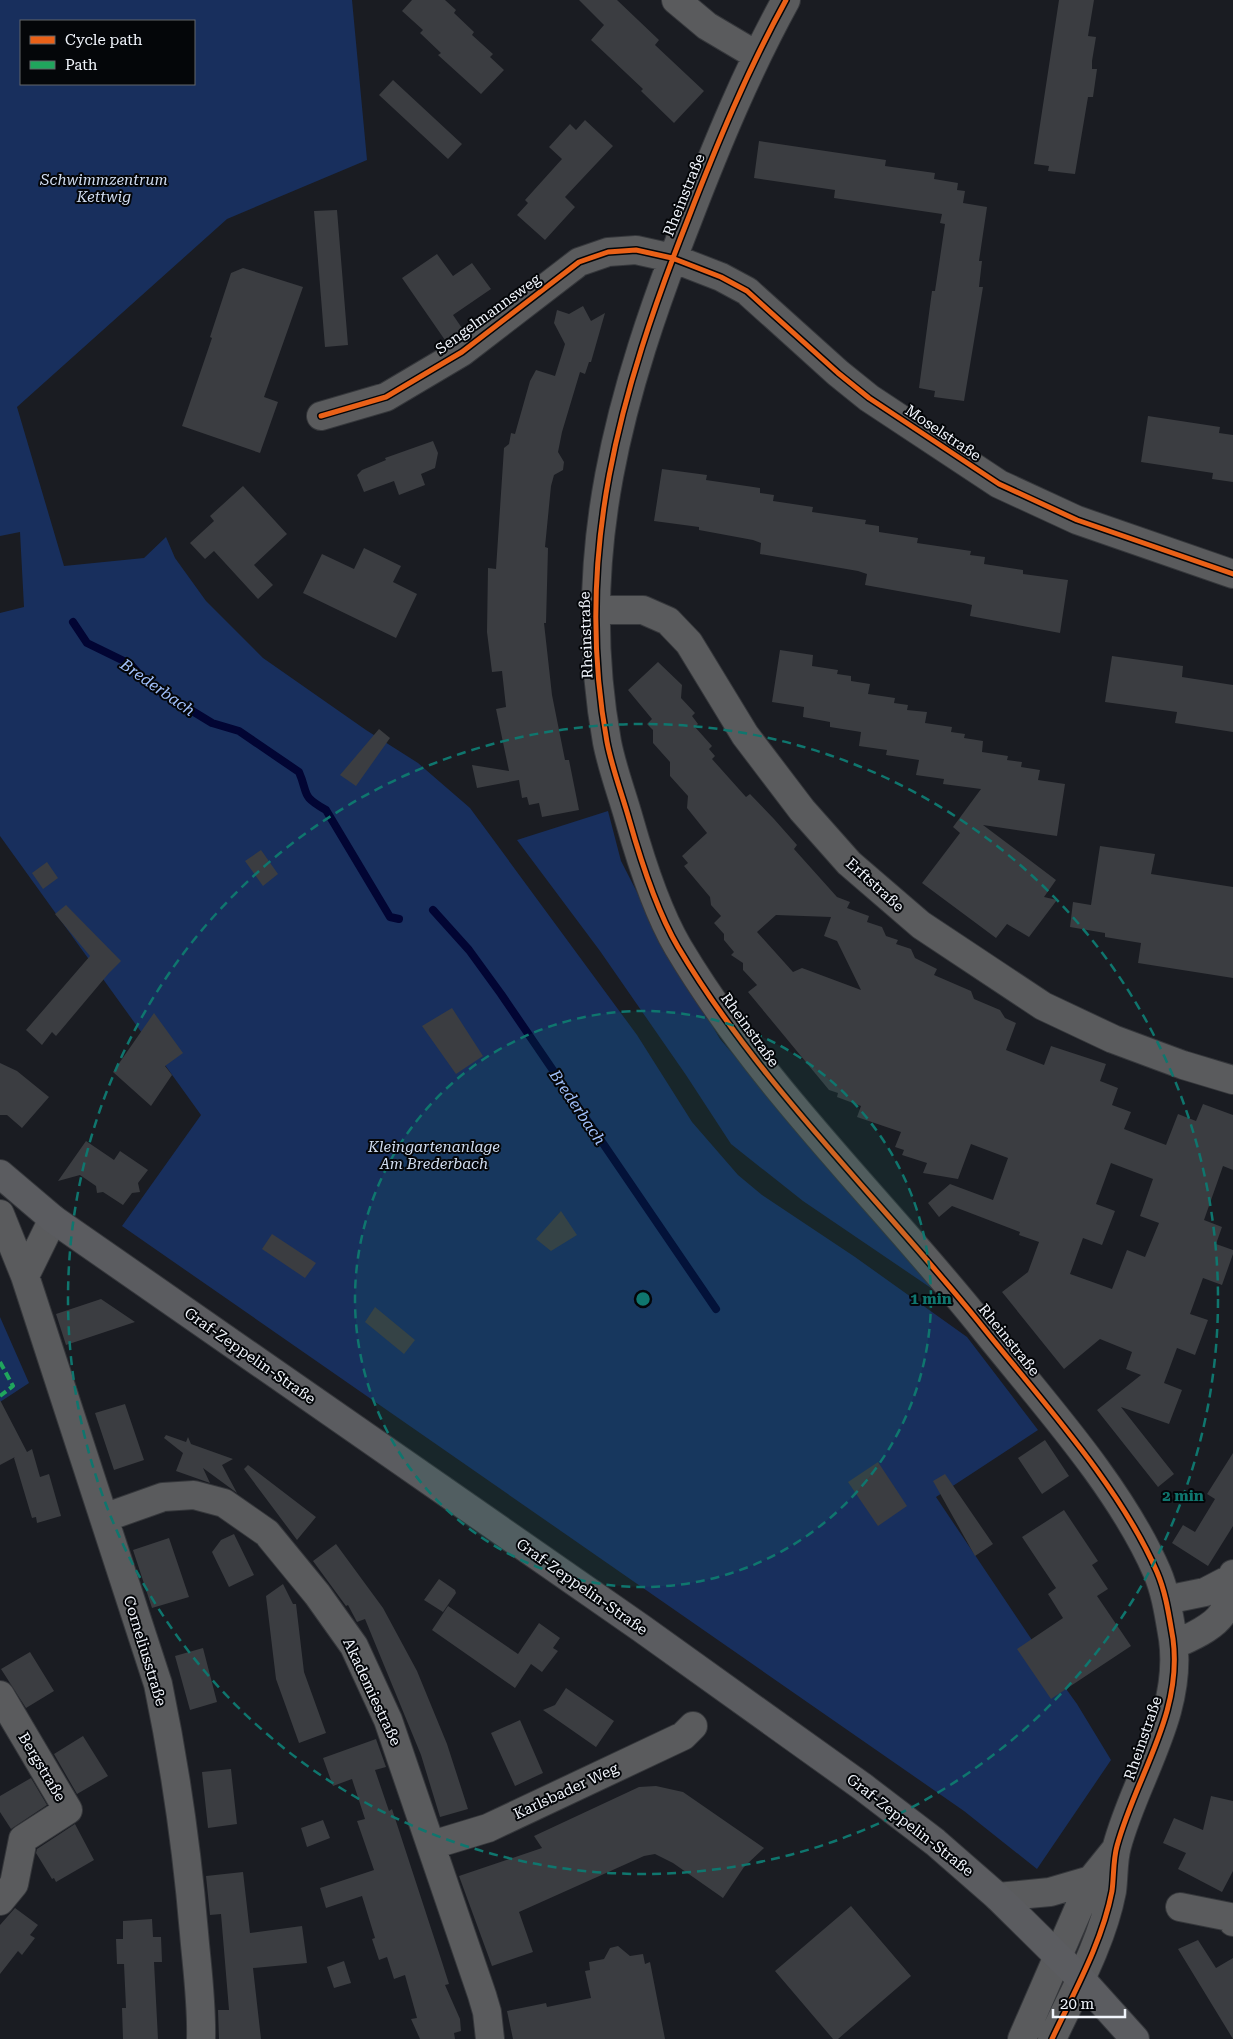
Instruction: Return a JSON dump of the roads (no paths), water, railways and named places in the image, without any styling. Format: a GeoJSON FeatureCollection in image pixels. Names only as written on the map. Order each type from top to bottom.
{"type":"FeatureCollection","features":[{"type":"Feature","properties":{"kind":"main road","name":"Graf-Zeppelin-Straße"},"geometry":{"type":"LineString","coordinates":[[0,1174],[54,1219],[740,1698],[935,1842],[998,1897],[1081,1979],[1131,2039]]}},
{"type":"Feature","properties":{"kind":"street"},"geometry":{"type":"LineString","coordinates":[[676,0],[707,26],[756,54]]}},
{"type":"Feature","properties":{"kind":"street","name":"Rheinstraße"},"geometry":{"type":"LineString","coordinates":[[786,0],[756,54],[672,258],[639,353],[606,480],[598,542],[596,610],[598,672],[608,746],[639,853],[675,942],[758,1065],[941,1275],[1095,1469],[1141,1540],[1158,1575],[1166,1600],[1174,1645],[1174,1674],[1169,1710],[1116,1849],[1111,1893],[1096,1942],[1081,1979],[1052,2039]]}},
{"type":"Feature","properties":{"kind":"street","name":"Sengelmannsweg"},"geometry":{"type":"LineString","coordinates":[[321,416],[386,397],[462,352],[579,262],[608,252],[636,250],[672,258]]}},
{"type":"Feature","properties":{"kind":"street","name":"Moselstraße"},"geometry":{"type":"LineString","coordinates":[[672,258],[721,277],[747,291],[838,373],[869,398],[999,484],[1078,520],[1233,574]]}},
{"type":"Feature","properties":{"kind":"street","name":"Erftstraße"},"geometry":{"type":"LineString","coordinates":[[596,610],[642,610],[668,621],[689,643],[745,735],[802,810],[849,862],[921,925],[1043,1006],[1122,1042],[1183,1065],[1233,1080]]}},
{"type":"Feature","properties":{"kind":"street","name":"Corneliusstraße"},"geometry":{"type":"LineString","coordinates":[[0,1214],[25,1276],[158,1684],[170,1745],[189,1877],[201,2013],[201,2039]]}},
{"type":"Feature","properties":{"kind":"street"},"geometry":{"type":"LineString","coordinates":[[25,1276],[54,1219]]}},
{"type":"Feature","properties":{"kind":"street","name":"Akademiestraße"},"geometry":{"type":"LineString","coordinates":[[104,1518],[163,1497],[194,1495],[224,1503],[267,1533],[317,1594],[354,1646],[388,1720],[432,1845],[487,2012],[490,2039]]}},
{"type":"Feature","properties":{"kind":"street"},"geometry":{"type":"LineString","coordinates":[[1166,1600],[1205,1592],[1231,1576]]}},
{"type":"Feature","properties":{"kind":"street"},"geometry":{"type":"LineString","coordinates":[[1174,1645],[1206,1630],[1224,1610],[1231,1576]]}},
{"type":"Feature","properties":{"kind":"street","name":"Bergstraße"},"geometry":{"type":"LineString","coordinates":[[0,1695],[68,1810],[23,1839],[19,1850],[20,1864],[14,1884],[0,1901]]}},
{"type":"Feature","properties":{"kind":"street","name":"Karlsbader Weg"},"geometry":{"type":"LineString","coordinates":[[432,1845],[488,1828],[683,1736],[693,1726]]}},
{"type":"Feature","properties":{"kind":"street","name":"Rheinstraße"},"geometry":{"type":"LineString","coordinates":[[1022,2039],[1091,1880],[1116,1849]]}},
{"type":"Feature","properties":{"kind":"street"},"geometry":{"type":"LineString","coordinates":[[998,1897],[1050,1892],[1091,1880]]}},
{"type":"Feature","properties":{"kind":"street"},"geometry":{"type":"LineString","coordinates":[[1180,1907],[1232,1918]]}},
{"type":"Feature","properties":{"kind":"waterway","name":"Brederbach"},"geometry":{"type":"LineString","coordinates":[[73,622],[87,643],[130,664],[148,684],[212,723],[239,731],[299,772],[306,794],[312,801],[326,810],[390,917],[399,919]]}},
{"type":"Feature","properties":{"kind":"waterway","name":"Brederbach"},"geometry":{"type":"LineString","coordinates":[[433,910],[469,950],[501,994],[716,1309]]}},
{"type":"Feature","properties":{"kind":"park label","name":"Schwimmzentrum Kettwig"},"geometry":{"type":"Point","coordinates":[104,188]}},
{"type":"Feature","properties":{"kind":"park label","name":"Kleingartenanlage Am Brederbach"},"geometry":{"type":"Point","coordinates":[434,1156]}}]}
